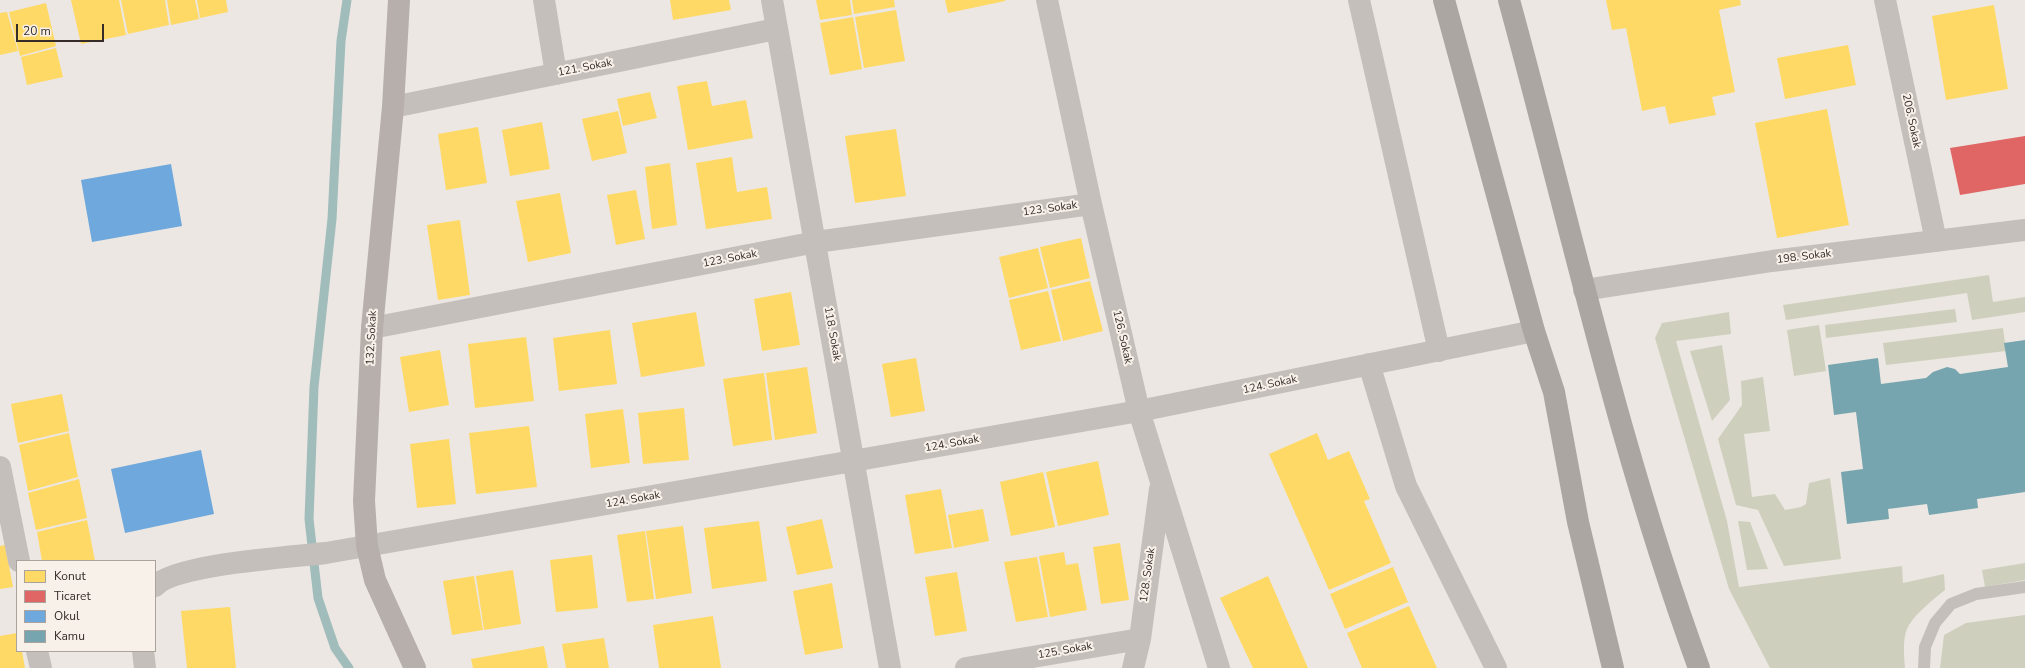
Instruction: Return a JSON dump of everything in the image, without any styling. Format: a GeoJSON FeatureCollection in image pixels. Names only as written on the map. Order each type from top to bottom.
{"type":"FeatureCollection","features":[{"type":"Feature","properties":{"kind":"highway"},"geometry":{"type":"LineString","coordinates":[[1444,0],[1534,331],[1554,392],[1578,522],[1613,668]]}},
{"type":"Feature","properties":{"kind":"highway"},"geometry":{"type":"LineString","coordinates":[[1509,0],[1618,417],[1682,623],[1699,668]]}},
{"type":"Feature","properties":{"kind":"main road","name":"132. Sokak"},"geometry":{"type":"LineString","coordinates":[[399,0],[393,107],[372,328],[364,501],[367,546],[375,580],[415,668]]}},
{"type":"Feature","properties":{"kind":"street"},"geometry":{"type":"LineString","coordinates":[[544,0],[556,74]]}},
{"type":"Feature","properties":{"kind":"street","name":"118. Sokak"},"geometry":{"type":"LineString","coordinates":[[772,0],[776,29],[816,242],[890,668]]}},
{"type":"Feature","properties":{"kind":"street","name":"126. Sokak"},"geometry":{"type":"LineString","coordinates":[[1047,0],[1091,204],[1139,411],[1219,668]]}},
{"type":"Feature","properties":{"kind":"street"},"geometry":{"type":"LineString","coordinates":[[1359,0],[1439,350]]}},
{"type":"Feature","properties":{"kind":"street","name":"206. Sokak"},"geometry":{"type":"LineString","coordinates":[[1885,0],[1936,241]]}},
{"type":"Feature","properties":{"kind":"street","name":"121. Sokak"},"geometry":{"type":"LineString","coordinates":[[393,107],[776,29]]}},
{"type":"Feature","properties":{"kind":"street","name":"123. Sokak"},"geometry":{"type":"LineString","coordinates":[[372,328],[816,242],[1091,204]]}},
{"type":"Feature","properties":{"kind":"street","name":"198. Sokak"},"geometry":{"type":"LineString","coordinates":[[1584,290],[1772,261],[2025,230]]}},
{"type":"Feature","properties":{"kind":"street","name":"124. Sokak"},"geometry":{"type":"LineString","coordinates":[[156,585],[160,581],[180,573],[211,567],[326,554],[1139,411],[1534,331]]}},
{"type":"Feature","properties":{"kind":"street"},"geometry":{"type":"LineString","coordinates":[[1369,364],[1406,486],[1496,668]]}},
{"type":"Feature","properties":{"kind":"street"},"geometry":{"type":"LineString","coordinates":[[0,467],[19,560]]}},
{"type":"Feature","properties":{"kind":"street","name":"128. Sokak"},"geometry":{"type":"LineString","coordinates":[[1133,668],[1140,639],[1161,482]]}},
{"type":"Feature","properties":{"kind":"street","name":"125. Sokak"},"geometry":{"type":"LineString","coordinates":[[966,668],[1140,639]]}},
{"type":"Feature","properties":{"kind":"street"},"geometry":{"type":"LineString","coordinates":[[37,652],[41,668]]}},
{"type":"Feature","properties":{"kind":"street"},"geometry":{"type":"LineString","coordinates":[[143,652],[145,668]]}},
{"type":"Feature","properties":{"kind":"lane"},"geometry":{"type":"LineString","coordinates":[[1924,668],[1925,647],[1935,623],[1951,604],[1976,594],[2025,587]]}},
{"type":"Feature","properties":{"kind":"green space"},"geometry":{"type":"Polygon","coordinates":[[[1989,275],[1993,302],[2025,297],[2025,312],[1972,320],[1967,293],[1786,320],[1783,305],[1989,275]]]}},
{"type":"Feature","properties":{"kind":"green space"},"geometry":{"type":"Polygon","coordinates":[[[1955,309],[1957,322],[1826,338],[1825,325],[1955,309]]]}},
{"type":"Feature","properties":{"kind":"green space"},"geometry":{"type":"Polygon","coordinates":[[[1729,312],[1731,334],[1676,341],[1727,521],[1739,587],[1902,566],[1903,583],[1944,574],[1945,590],[1912,620],[1907,629],[1904,646],[1905,668],[1770,668],[1729,589],[1655,338],[1662,323],[1729,312]]]}},
{"type":"Feature","properties":{"kind":"green space"},"geometry":{"type":"Polygon","coordinates":[[[1819,325],[1826,371],[1794,376],[1787,330],[1819,325]]]}},
{"type":"Feature","properties":{"kind":"green space"},"geometry":{"type":"Polygon","coordinates":[[[2003,328],[2006,351],[1886,365],[1883,343],[2003,328]]]}},
{"type":"Feature","properties":{"kind":"green space"},"geometry":{"type":"Polygon","coordinates":[[[1722,345],[1730,400],[1712,421],[1690,351],[1722,345]]]}},
{"type":"Feature","properties":{"kind":"green space"},"geometry":{"type":"Polygon","coordinates":[[[1763,377],[1770,431],[1744,434],[1752,497],[1775,494],[1785,510],[1801,507],[1806,504],[1809,483],[1830,478],[1841,559],[1784,566],[1758,510],[1736,505],[1718,439],[1742,405],[1741,381],[1763,377]]]}},
{"type":"Feature","properties":{"kind":"green space"},"geometry":{"type":"Polygon","coordinates":[[[1738,521],[1750,522],[1768,569],[1747,570],[1738,521]]]}},
{"type":"Feature","properties":{"kind":"green space"},"geometry":{"type":"Polygon","coordinates":[[[2025,563],[2025,580],[1985,587],[1982,570],[2025,563]]]}},
{"type":"Feature","properties":{"kind":"green space"},"geometry":{"type":"Polygon","coordinates":[[[2025,615],[2025,668],[1940,668],[1944,635],[1966,623],[2025,615]]]}},
{"type":"Feature","properties":{"kind":"building: Konut"},"geometry":{"type":"Polygon","coordinates":[[[71,0],[119,0],[126,35],[81,44],[71,0]]]}},
{"type":"Feature","properties":{"kind":"building: Konut"},"geometry":{"type":"Polygon","coordinates":[[[121,0],[165,0],[169,25],[128,34],[121,0]]]}},
{"type":"Feature","properties":{"kind":"building: Konut"},"geometry":{"type":"Polygon","coordinates":[[[167,0],[195,0],[199,19],[171,25],[167,0]]]}},
{"type":"Feature","properties":{"kind":"building: Konut"},"geometry":{"type":"Polygon","coordinates":[[[197,0],[226,0],[228,12],[200,18],[197,0]]]}},
{"type":"Feature","properties":{"kind":"building: Konut"},"geometry":{"type":"Polygon","coordinates":[[[670,0],[729,0],[731,10],[673,20],[670,0]]]}},
{"type":"Feature","properties":{"kind":"building: Konut"},"geometry":{"type":"Polygon","coordinates":[[[816,0],[850,0],[852,15],[820,20],[816,0]]]}},
{"type":"Feature","properties":{"kind":"building: Konut"},"geometry":{"type":"Polygon","coordinates":[[[852,0],[894,0],[895,7],[854,14],[852,0]]]}},
{"type":"Feature","properties":{"kind":"building: Konut"},"geometry":{"type":"Polygon","coordinates":[[[945,0],[1005,0],[1005,1],[948,13],[945,0]]]}},
{"type":"Feature","properties":{"kind":"building: Konut"},"geometry":{"type":"Polygon","coordinates":[[[1606,0],[1740,0],[1741,5],[1719,10],[1735,92],[1712,97],[1716,115],[1669,124],[1665,106],[1642,111],[1626,28],[1612,30],[1606,0]]]}},
{"type":"Feature","properties":{"kind":"building: Konut"},"geometry":{"type":"Polygon","coordinates":[[[46,3],[56,46],[20,56],[9,12],[46,3]]]}},
{"type":"Feature","properties":{"kind":"building: Konut"},"geometry":{"type":"Polygon","coordinates":[[[1994,5],[2008,89],[1946,100],[1932,16],[1994,5]]]}},
{"type":"Feature","properties":{"kind":"building: Konut"},"geometry":{"type":"Polygon","coordinates":[[[896,10],[905,61],[864,68],[855,17],[896,10]]]}},
{"type":"Feature","properties":{"kind":"building: Konut"},"geometry":{"type":"Polygon","coordinates":[[[7,12],[18,51],[0,55],[0,13],[7,12]]]}},
{"type":"Feature","properties":{"kind":"building: Konut"},"geometry":{"type":"Polygon","coordinates":[[[853,17],[862,69],[830,75],[820,23],[853,17]]]}},
{"type":"Feature","properties":{"kind":"building: Konut"},"geometry":{"type":"Polygon","coordinates":[[[1848,45],[1856,85],[1785,99],[1777,58],[1848,45]]]}},
{"type":"Feature","properties":{"kind":"building: Konut"},"geometry":{"type":"Polygon","coordinates":[[[56,48],[63,77],[27,85],[21,57],[56,48]]]}},
{"type":"Feature","properties":{"kind":"building: Konut"},"geometry":{"type":"Polygon","coordinates":[[[707,81],[712,106],[746,100],[753,138],[688,150],[677,86],[707,81]]]}},
{"type":"Feature","properties":{"kind":"building: Konut"},"geometry":{"type":"Polygon","coordinates":[[[650,92],[657,118],[623,126],[617,99],[650,92]]]}},
{"type":"Feature","properties":{"kind":"building: Konut"},"geometry":{"type":"Polygon","coordinates":[[[1827,109],[1849,225],[1777,238],[1755,123],[1827,109]]]}},
{"type":"Feature","properties":{"kind":"building: Konut"},"geometry":{"type":"Polygon","coordinates":[[[618,111],[627,153],[592,161],[582,119],[618,111]]]}},
{"type":"Feature","properties":{"kind":"building: Konut"},"geometry":{"type":"Polygon","coordinates":[[[542,122],[550,169],[510,176],[502,130],[542,122]]]}},
{"type":"Feature","properties":{"kind":"building: Konut"},"geometry":{"type":"Polygon","coordinates":[[[478,127],[487,183],[446,190],[438,134],[478,127]]]}},
{"type":"Feature","properties":{"kind":"building: Konut"},"geometry":{"type":"Polygon","coordinates":[[[896,129],[906,196],[855,203],[845,136],[896,129]]]}},
{"type":"Feature","properties":{"kind":"building: Konut"},"geometry":{"type":"Polygon","coordinates":[[[732,157],[737,192],[767,187],[772,219],[706,229],[696,163],[732,157]]]}},
{"type":"Feature","properties":{"kind":"building: Konut"},"geometry":{"type":"Polygon","coordinates":[[[670,163],[677,225],[652,229],[645,167],[670,163]]]}},
{"type":"Feature","properties":{"kind":"building: Konut"},"geometry":{"type":"Polygon","coordinates":[[[636,190],[645,239],[616,245],[607,195],[636,190]]]}},
{"type":"Feature","properties":{"kind":"building: Konut"},"geometry":{"type":"Polygon","coordinates":[[[560,193],[571,253],[528,262],[516,201],[560,193]]]}},
{"type":"Feature","properties":{"kind":"building: Konut"},"geometry":{"type":"Polygon","coordinates":[[[460,220],[470,295],[438,300],[427,225],[460,220]]]}},
{"type":"Feature","properties":{"kind":"building: Konut"},"geometry":{"type":"Polygon","coordinates":[[[1081,238],[1090,278],[1050,288],[1040,247],[1081,238]]]}},
{"type":"Feature","properties":{"kind":"building: Konut"},"geometry":{"type":"Polygon","coordinates":[[[1038,248],[1048,288],[1009,298],[999,257],[1038,248]]]}},
{"type":"Feature","properties":{"kind":"building: Konut"},"geometry":{"type":"Polygon","coordinates":[[[1090,281],[1103,331],[1063,341],[1051,290],[1090,281]]]}},
{"type":"Feature","properties":{"kind":"building: Konut"},"geometry":{"type":"Polygon","coordinates":[[[1048,291],[1061,341],[1021,350],[1009,300],[1048,291]]]}},
{"type":"Feature","properties":{"kind":"building: Konut"},"geometry":{"type":"Polygon","coordinates":[[[791,292],[800,345],[762,351],[754,299],[791,292]]]}},
{"type":"Feature","properties":{"kind":"building: Konut"},"geometry":{"type":"Polygon","coordinates":[[[696,312],[705,366],[641,377],[632,323],[696,312]]]}},
{"type":"Feature","properties":{"kind":"building: Konut"},"geometry":{"type":"Polygon","coordinates":[[[610,330],[617,384],[559,391],[553,338],[610,330]]]}},
{"type":"Feature","properties":{"kind":"building: Konut"},"geometry":{"type":"Polygon","coordinates":[[[526,337],[534,401],[475,408],[468,344],[526,337]]]}},
{"type":"Feature","properties":{"kind":"building: Konut"},"geometry":{"type":"Polygon","coordinates":[[[440,350],[449,405],[409,412],[400,357],[440,350]]]}},
{"type":"Feature","properties":{"kind":"building: Konut"},"geometry":{"type":"Polygon","coordinates":[[[916,358],[925,411],[891,417],[882,364],[916,358]]]}},
{"type":"Feature","properties":{"kind":"building: Konut"},"geometry":{"type":"Polygon","coordinates":[[[807,367],[817,433],[775,440],[766,373],[807,367]]]}},
{"type":"Feature","properties":{"kind":"building: Konut"},"geometry":{"type":"Polygon","coordinates":[[[764,373],[772,440],[733,446],[723,379],[764,373]]]}},
{"type":"Feature","properties":{"kind":"building: Konut"},"geometry":{"type":"Polygon","coordinates":[[[62,394],[69,431],[18,443],[11,404],[62,394]]]}},
{"type":"Feature","properties":{"kind":"building: Konut"},"geometry":{"type":"Polygon","coordinates":[[[684,408],[689,460],[643,464],[638,413],[684,408]]]}},
{"type":"Feature","properties":{"kind":"building: Konut"},"geometry":{"type":"Polygon","coordinates":[[[623,409],[630,463],[591,468],[585,414],[623,409]]]}},
{"type":"Feature","properties":{"kind":"building: Konut"},"geometry":{"type":"Polygon","coordinates":[[[529,426],[537,487],[476,494],[469,433],[529,426]]]}},
{"type":"Feature","properties":{"kind":"building: Konut"},"geometry":{"type":"Polygon","coordinates":[[[69,433],[78,477],[28,491],[19,445],[69,433]]]}},
{"type":"Feature","properties":{"kind":"building: Konut"},"geometry":{"type":"Polygon","coordinates":[[[1317,433],[1328,460],[1349,451],[1370,499],[1364,501],[1391,563],[1329,590],[1269,454],[1317,433]]]}},
{"type":"Feature","properties":{"kind":"building: Konut"},"geometry":{"type":"Polygon","coordinates":[[[449,439],[456,504],[417,508],[410,444],[449,439]]]}},
{"type":"Feature","properties":{"kind":"building: Konut"},"geometry":{"type":"Polygon","coordinates":[[[1098,461],[1109,515],[1058,526],[1046,472],[1098,461]]]}},
{"type":"Feature","properties":{"kind":"building: Konut"},"geometry":{"type":"Polygon","coordinates":[[[1043,472],[1055,527],[1011,536],[1000,482],[1043,472]]]}},
{"type":"Feature","properties":{"kind":"building: Konut"},"geometry":{"type":"Polygon","coordinates":[[[79,479],[87,518],[36,530],[28,493],[79,479]]]}},
{"type":"Feature","properties":{"kind":"building: Konut"},"geometry":{"type":"Polygon","coordinates":[[[941,489],[952,548],[915,554],[905,495],[941,489]]]}},
{"type":"Feature","properties":{"kind":"building: Konut"},"geometry":{"type":"Polygon","coordinates":[[[983,509],[989,541],[954,548],[948,515],[983,509]]]}},
{"type":"Feature","properties":{"kind":"building: Konut"},"geometry":{"type":"Polygon","coordinates":[[[822,519],[833,568],[797,575],[786,527],[822,519]]]}},
{"type":"Feature","properties":{"kind":"building: Konut"},"geometry":{"type":"Polygon","coordinates":[[[87,520],[95,560],[42,560],[37,532],[87,520]]]}},
{"type":"Feature","properties":{"kind":"building: Konut"},"geometry":{"type":"Polygon","coordinates":[[[759,521],[767,581],[712,589],[704,528],[759,521]]]}},
{"type":"Feature","properties":{"kind":"building: Konut"},"geometry":{"type":"Polygon","coordinates":[[[683,526],[692,593],[656,599],[646,531],[683,526]]]}},
{"type":"Feature","properties":{"kind":"building: Konut"},"geometry":{"type":"Polygon","coordinates":[[[645,531],[654,599],[627,602],[617,535],[645,531]]]}},
{"type":"Feature","properties":{"kind":"building: Konut"},"geometry":{"type":"Polygon","coordinates":[[[1120,543],[1129,600],[1101,604],[1093,547],[1120,543]]]}},
{"type":"Feature","properties":{"kind":"building: Konut"},"geometry":{"type":"Polygon","coordinates":[[[5,545],[13,587],[0,589],[0,546],[5,545]]]}},
{"type":"Feature","properties":{"kind":"building: Konut"},"geometry":{"type":"Polygon","coordinates":[[[1064,552],[1066,565],[1078,563],[1087,610],[1050,617],[1039,556],[1064,552]]]}},
{"type":"Feature","properties":{"kind":"building: Konut"},"geometry":{"type":"Polygon","coordinates":[[[592,555],[598,608],[556,612],[550,560],[592,555]]]}},
{"type":"Feature","properties":{"kind":"building: Konut"},"geometry":{"type":"Polygon","coordinates":[[[1037,557],[1048,617],[1016,622],[1004,562],[1037,557]]]}},
{"type":"Feature","properties":{"kind":"building: Konut"},"geometry":{"type":"Polygon","coordinates":[[[1393,567],[1408,602],[1345,629],[1330,594],[1393,567]]]}},
{"type":"Feature","properties":{"kind":"building: Konut"},"geometry":{"type":"Polygon","coordinates":[[[513,570],[521,624],[484,630],[476,576],[513,570]]]}},
{"type":"Feature","properties":{"kind":"building: Konut"},"geometry":{"type":"Polygon","coordinates":[[[957,572],[967,631],[935,636],[925,577],[957,572]]]}},
{"type":"Feature","properties":{"kind":"building: Konut"},"geometry":{"type":"Polygon","coordinates":[[[474,576],[483,630],[452,635],[443,581],[474,576]]]}},
{"type":"Feature","properties":{"kind":"building: Konut"},"geometry":{"type":"Polygon","coordinates":[[[1268,576],[1308,668],[1253,668],[1220,598],[1268,576]]]}},
{"type":"Feature","properties":{"kind":"building: Konut"},"geometry":{"type":"Polygon","coordinates":[[[832,583],[843,648],[805,655],[793,591],[832,583]]]}},
{"type":"Feature","properties":{"kind":"building: Konut"},"geometry":{"type":"Polygon","coordinates":[[[1409,606],[1437,668],[1362,668],[1347,633],[1409,606]]]}},
{"type":"Feature","properties":{"kind":"building: Konut"},"geometry":{"type":"Polygon","coordinates":[[[230,607],[236,668],[187,668],[181,611],[230,607]]]}},
{"type":"Feature","properties":{"kind":"building: Konut"},"geometry":{"type":"Polygon","coordinates":[[[713,616],[721,668],[659,668],[653,625],[713,616]]]}},
{"type":"Feature","properties":{"kind":"building: Konut"},"geometry":{"type":"Polygon","coordinates":[[[16,633],[16,652],[22,652],[25,668],[0,668],[0,636],[16,633]]]}},
{"type":"Feature","properties":{"kind":"building: Konut"},"geometry":{"type":"Polygon","coordinates":[[[604,638],[609,668],[566,668],[562,644],[604,638]]]}},
{"type":"Feature","properties":{"kind":"building: Konut"},"geometry":{"type":"Polygon","coordinates":[[[544,646],[548,668],[473,668],[471,659],[544,646]]]}},
{"type":"Feature","properties":{"kind":"building: Ticaret"},"geometry":{"type":"Polygon","coordinates":[[[2025,136],[2025,184],[1960,195],[1950,148],[2025,136]]]}},
{"type":"Feature","properties":{"kind":"building: Okul"},"geometry":{"type":"Polygon","coordinates":[[[171,164],[182,226],[92,242],[81,180],[171,164]]]}},
{"type":"Feature","properties":{"kind":"building: Okul"},"geometry":{"type":"Polygon","coordinates":[[[201,450],[214,514],[125,533],[111,469],[201,450]]]}},
{"type":"Feature","properties":{"kind":"building: Kamu"},"geometry":{"type":"Polygon","coordinates":[[[2025,340],[2025,492],[1977,499],[1978,508],[1929,515],[1927,504],[1888,509],[1889,519],[1847,524],[1841,472],[1863,469],[1856,412],[1834,415],[1828,365],[1878,358],[1881,384],[1926,378],[1933,372],[1947,367],[1955,369],[1960,374],[2008,367],[2004,343],[2025,340]]]}},
{"type":"Feature","properties":{"kind":"waterway"},"geometry":{"type":"LineString","coordinates":[[347,0],[341,41],[332,219],[314,387],[309,519],[318,598],[335,648],[349,668]]}}]}
